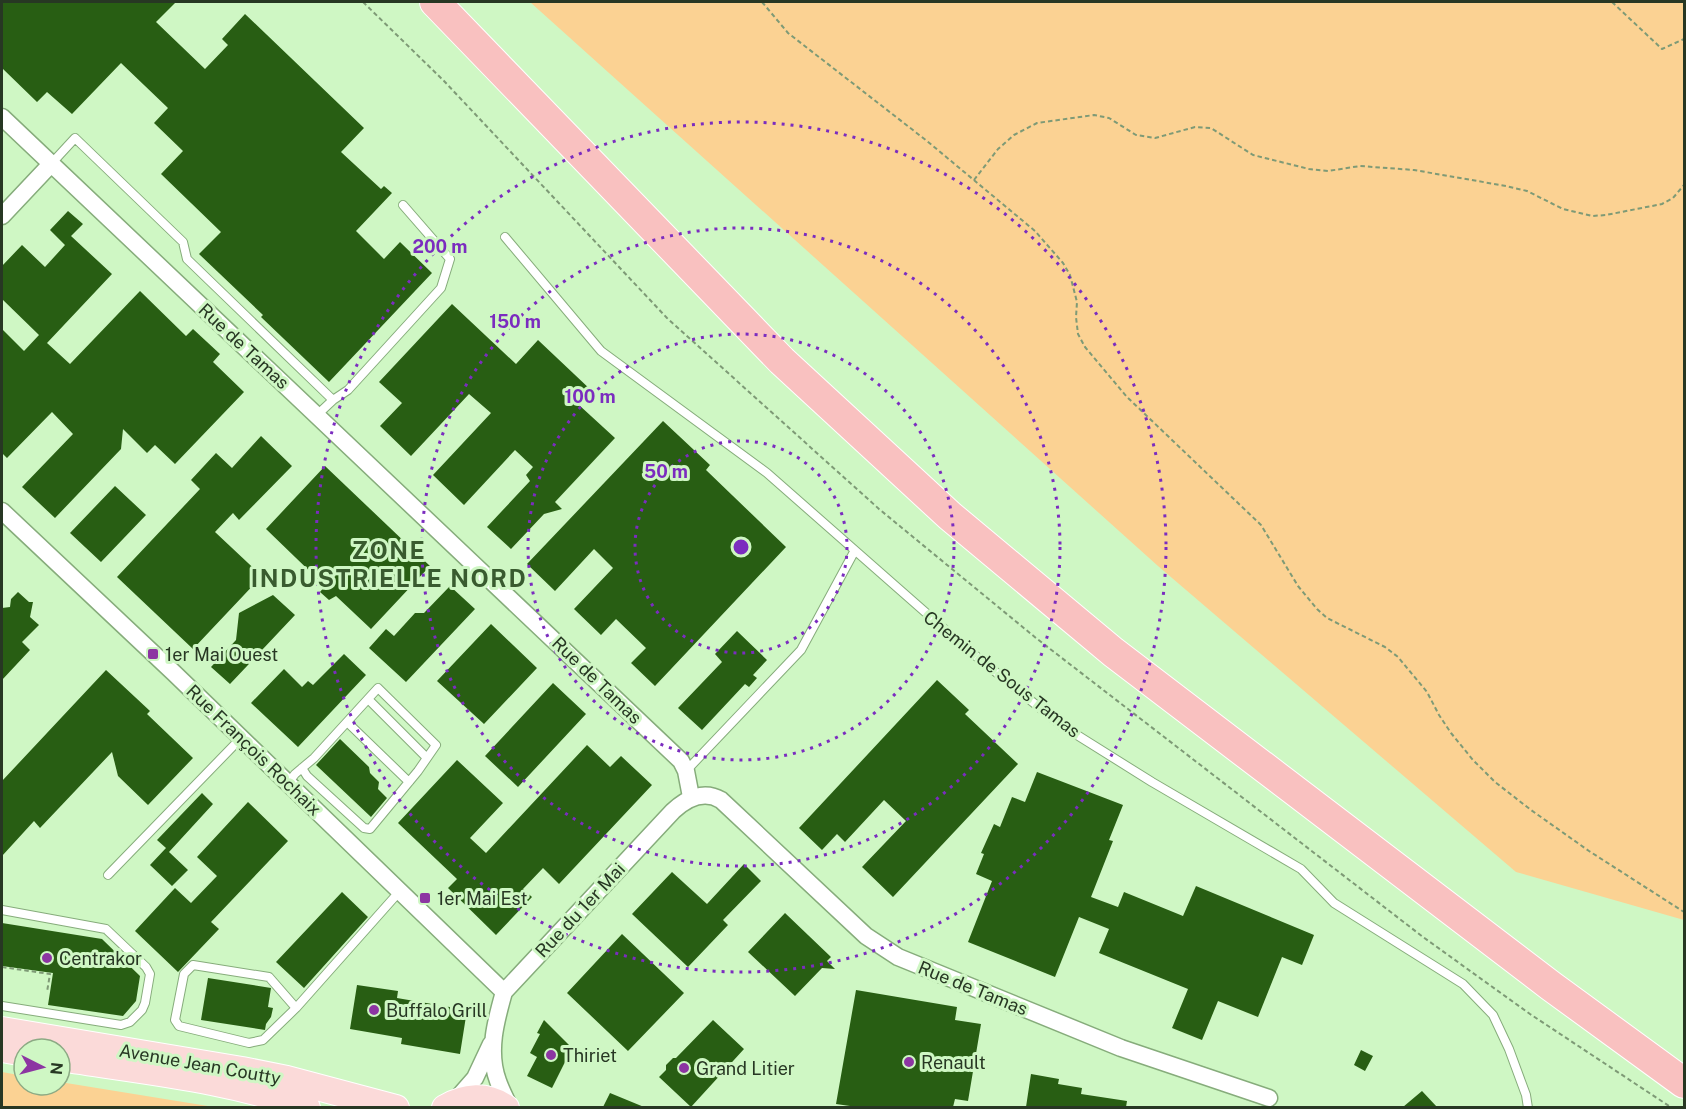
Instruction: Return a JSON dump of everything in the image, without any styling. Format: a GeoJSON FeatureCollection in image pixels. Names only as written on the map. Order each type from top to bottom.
{"type":"FeatureCollection","features":[{"type":"Feature","properties":{"kind":"highway"},"geometry":{"type":"LineString","coordinates":[[435,2],[782,361],[950,516],[1113,652],[1551,986],[1684,1083]]}},
{"type":"Feature","properties":{"kind":"highway"},"geometry":{"type":"LineString","coordinates":[[464,2],[738,288],[857,405],[961,499],[1151,655],[1684,1059]]}},
{"type":"Feature","properties":{"kind":"main road","name":"Avenue Jean Coutty"},"geometry":{"type":"LineString","coordinates":[[2,1030],[242,1070],[396,1107]]}},
{"type":"Feature","properties":{"kind":"main road","name":"Avenue Jean Coutty"},"geometry":{"type":"LineString","coordinates":[[72,1060],[231,1087],[308,1107]]}},
{"type":"Feature","properties":{"kind":"main road"},"geometry":{"type":"LineString","coordinates":[[450,1105],[469,1098],[485,1098],[508,1107]]}},
{"type":"Feature","properties":{"kind":"street","name":"Rue de Tamas"},"geometry":{"type":"LineString","coordinates":[[2,117],[681,761],[686,771],[691,797],[714,796],[721,800],[866,936],[898,957],[1121,1048],[1269,1098]]}},
{"type":"Feature","properties":{"kind":"street"},"geometry":{"type":"LineString","coordinates":[[2,216],[51,164]]}},
{"type":"Feature","properties":{"kind":"street","name":"Rue François Rochaix"},"geometry":{"type":"LineString","coordinates":[[2,512],[174,673],[504,992]]}},
{"type":"Feature","properties":{"kind":"street","name":"Rue du 1er Mai"},"geometry":{"type":"LineString","coordinates":[[508,1107],[497,1080],[493,1037],[496,1016],[504,992],[673,811],[691,797]]}},
{"type":"Feature","properties":{"kind":"street","name":"Rue du 1er Mai"},"geometry":{"type":"LineString","coordinates":[[450,1105],[475,1078],[493,1037]]}},
{"type":"Feature","properties":{"kind":"lane"},"geometry":{"type":"LineString","coordinates":[[51,164],[75,138],[183,242],[187,259],[333,400]]}},
{"type":"Feature","properties":{"kind":"lane"},"geometry":{"type":"LineString","coordinates":[[317,415],[348,390],[441,288],[450,259],[403,204]]}},
{"type":"Feature","properties":{"kind":"lane","name":"Chemin de Sous Tamas"},"geometry":{"type":"LineString","coordinates":[[505,237],[601,351],[767,473],[854,552],[966,648],[1061,724],[1152,782],[1301,869],[1334,903],[1463,984],[1493,1015],[1509,1049],[1526,1095],[1528,1107]]}},
{"type":"Feature","properties":{"kind":"lane"},"geometry":{"type":"LineString","coordinates":[[686,771],[801,650],[854,552]]}},
{"type":"Feature","properties":{"kind":"lane"},"geometry":{"type":"LineString","coordinates":[[288,783],[295,774],[302,768],[314,758],[378,688],[436,745],[370,829],[364,828],[307,776],[302,768]]}},
{"type":"Feature","properties":{"kind":"lane"},"geometry":{"type":"LineString","coordinates":[[368,699],[427,758]]}},
{"type":"Feature","properties":{"kind":"lane"},"geometry":{"type":"LineString","coordinates":[[347,722],[409,782]]}},
{"type":"Feature","properties":{"kind":"lane"},"geometry":{"type":"LineString","coordinates":[[108,875],[241,738]]}},
{"type":"Feature","properties":{"kind":"lane"},"geometry":{"type":"LineString","coordinates":[[296,1008],[269,977],[193,964],[184,974],[175,1020],[179,1026],[249,1043],[263,1040],[296,1008],[399,892]]}},
{"type":"Feature","properties":{"kind":"lane"},"geometry":{"type":"LineString","coordinates":[[2,910],[106,928],[149,971],[150,977],[145,1003],[137,1017],[121,1025],[2,1006]]}},
{"type":"Feature","properties":{"kind":"path"},"geometry":{"type":"LineString","coordinates":[[762,2],[788,33],[1035,231],[1063,263],[1075,288],[1078,334],[1096,362],[1135,405],[1261,525],[1298,586],[1317,609],[1327,618],[1384,647],[1398,657],[1427,692],[1438,715],[1451,733],[1495,782],[1589,851],[1684,912]]}},
{"type":"Feature","properties":{"kind":"path"},"geometry":{"type":"LineString","coordinates":[[1565,2],[1610,2],[1662,49],[1684,39]]}},
{"type":"Feature","properties":{"kind":"path"},"geometry":{"type":"LineString","coordinates":[[974,180],[998,149],[1014,135],[1036,123],[1094,115],[1109,118],[1136,135],[1155,138],[1195,127],[1211,128],[1252,155],[1309,169],[1328,171],[1360,166],[1414,170],[1506,186],[1527,191],[1563,209],[1592,216],[1662,204],[1673,198],[1684,185]]}},
{"type":"Feature","properties":{"kind":"path"},"geometry":{"type":"LineString","coordinates":[[2,967],[50,974],[47,992]]}},
{"type":"Feature","properties":{"kind":"shaded area"},"geometry":{"type":"Polygon","coordinates":[[[530,2],[1684,2],[1684,920],[1516,872],[1158,566],[530,2]]]}},
{"type":"Feature","properties":{"kind":"shaded area"},"geometry":{"type":"Polygon","coordinates":[[[2,1072],[12,1074],[12,1097],[72,1097],[72,1084],[214,1107],[2,1107],[2,1072]]]}},
{"type":"Feature","properties":{"kind":"building"},"geometry":{"type":"Polygon","coordinates":[[[2,2],[176,2],[156,22],[205,69],[228,45],[222,39],[245,14],[364,128],[341,152],[381,189],[384,186],[392,193],[356,231],[384,259],[400,242],[432,273],[329,382],[199,254],[221,232],[161,174],[183,151],[154,123],[168,108],[121,63],[72,114],[47,92],[37,102],[2,68],[2,2]]]}},
{"type":"Feature","properties":{"kind":"building"},"geometry":{"type":"Polygon","coordinates":[[[68,211],[83,224],[71,236],[112,274],[47,343],[70,364],[140,291],[186,336],[193,329],[220,354],[213,362],[244,392],[175,464],[155,445],[147,453],[123,429],[121,449],[55,518],[22,487],[73,434],[52,412],[7,458],[2,453],[2,329],[24,351],[39,335],[2,299],[2,266],[22,245],[45,267],[65,245],[50,230],[68,211]]]}},
{"type":"Feature","properties":{"kind":"building"},"geometry":{"type":"Polygon","coordinates":[[[452,304],[516,364],[538,340],[592,391],[579,405],[615,438],[555,502],[562,509],[544,514],[511,549],[487,527],[530,481],[526,475],[533,467],[515,450],[464,505],[433,475],[491,413],[469,394],[411,456],[380,426],[402,403],[379,382],[452,304]]]}},
{"type":"Feature","properties":{"kind":"building"},"geometry":{"type":"Polygon","coordinates":[[[663,421],[710,465],[706,470],[786,547],[655,686],[631,663],[646,648],[616,619],[601,635],[574,609],[613,568],[594,549],[555,591],[527,564],[663,421]]]}},
{"type":"Feature","properties":{"kind":"building"},"geometry":{"type":"Polygon","coordinates":[[[261,436],[292,466],[239,520],[233,513],[215,532],[262,576],[193,649],[117,577],[200,489],[191,480],[216,453],[232,468],[261,436]]]}},
{"type":"Feature","properties":{"kind":"building"},"geometry":{"type":"Polygon","coordinates":[[[325,466],[430,566],[371,629],[336,596],[329,600],[320,592],[325,586],[266,529],[325,466]]]}},
{"type":"Feature","properties":{"kind":"building"},"geometry":{"type":"Polygon","coordinates":[[[115,486],[146,515],[101,562],[70,533],[115,486]]]}},
{"type":"Feature","properties":{"kind":"building"},"geometry":{"type":"Polygon","coordinates":[[[450,586],[475,609],[406,682],[369,648],[386,629],[394,636],[415,613],[424,613],[450,586]]]}},
{"type":"Feature","properties":{"kind":"building"},"geometry":{"type":"Polygon","coordinates":[[[18,592],[29,602],[33,602],[30,617],[39,625],[22,642],[30,650],[2,680],[2,608],[10,607],[11,599],[18,592]]]}},
{"type":"Feature","properties":{"kind":"building"},"geometry":{"type":"Polygon","coordinates":[[[273,595],[295,615],[230,684],[211,667],[236,640],[239,613],[273,595]]]}},
{"type":"Feature","properties":{"kind":"building"},"geometry":{"type":"Polygon","coordinates":[[[491,624],[537,668],[484,724],[437,681],[491,624]]]}},
{"type":"Feature","properties":{"kind":"building"},"geometry":{"type":"Polygon","coordinates":[[[737,631],[767,660],[753,675],[757,678],[749,687],[745,684],[702,730],[678,708],[722,662],[715,654],[737,631]]]}},
{"type":"Feature","properties":{"kind":"building"},"geometry":{"type":"Polygon","coordinates":[[[344,654],[366,675],[298,747],[251,703],[284,669],[302,687],[308,681],[313,685],[344,654]]]}},
{"type":"Feature","properties":{"kind":"building"},"geometry":{"type":"Polygon","coordinates":[[[106,670],[150,711],[147,714],[193,758],[148,805],[118,776],[112,752],[40,828],[34,821],[2,856],[2,781],[106,670]]]}},
{"type":"Feature","properties":{"kind":"building"},"geometry":{"type":"Polygon","coordinates":[[[937,680],[969,710],[965,714],[1018,764],[893,897],[862,867],[906,821],[884,800],[845,842],[837,834],[822,850],[799,828],[937,680]]]}},
{"type":"Feature","properties":{"kind":"building"},"geometry":{"type":"Polygon","coordinates":[[[553,683],[586,714],[518,787],[485,756],[553,683]]]}},
{"type":"Feature","properties":{"kind":"building"},"geometry":{"type":"Polygon","coordinates":[[[340,739],[369,767],[370,773],[379,782],[378,789],[387,798],[371,817],[316,765],[340,739]]]}},
{"type":"Feature","properties":{"kind":"building"},"geometry":{"type":"Polygon","coordinates":[[[587,745],[610,767],[621,756],[652,785],[559,884],[543,868],[523,889],[532,897],[496,935],[448,888],[457,879],[398,823],[457,760],[503,803],[470,838],[486,853],[587,745]]]}},
{"type":"Feature","properties":{"kind":"building"},"geometry":{"type":"Polygon","coordinates":[[[1037,772],[1123,805],[1109,840],[1113,841],[1091,897],[1118,907],[1124,892],[1183,916],[1196,886],[1314,935],[1302,965],[1282,957],[1258,1017],[1218,1001],[1202,1040],[1172,1028],[1188,989],[1099,953],[1109,929],[1079,917],[1055,977],[968,942],[992,881],[976,874],[984,854],[981,853],[994,824],[1000,827],[1012,797],[1025,802],[1037,772]]]}},
{"type":"Feature","properties":{"kind":"building"},"geometry":{"type":"Polygon","coordinates":[[[202,793],[213,804],[169,852],[188,870],[172,886],[150,865],[166,848],[157,840],[202,793]]]}},
{"type":"Feature","properties":{"kind":"building"},"geometry":{"type":"Polygon","coordinates":[[[248,802],[288,841],[211,922],[219,929],[178,972],[135,931],[175,888],[191,903],[217,876],[197,857],[248,802]]]}},
{"type":"Feature","properties":{"kind":"building"},"geometry":{"type":"Polygon","coordinates":[[[744,864],[761,881],[723,920],[728,925],[688,967],[632,914],[672,872],[707,904],[744,864]]]}},
{"type":"Feature","properties":{"kind":"building"},"geometry":{"type":"Polygon","coordinates":[[[342,892],[368,917],[304,988],[276,962],[342,892]]]}},
{"type":"Feature","properties":{"kind":"building"},"geometry":{"type":"Polygon","coordinates":[[[785,913],[831,957],[827,961],[835,969],[822,968],[795,996],[748,952],[785,913]]]}},
{"type":"Feature","properties":{"kind":"building"},"geometry":{"type":"Polygon","coordinates":[[[2,923],[102,939],[140,976],[136,1001],[123,1016],[48,1005],[53,973],[2,966],[2,923]]]}},
{"type":"Feature","properties":{"kind":"building"},"geometry":{"type":"Polygon","coordinates":[[[622,934],[684,993],[628,1051],[567,993],[622,934]]]}},
{"type":"Feature","properties":{"kind":"building"},"geometry":{"type":"Polygon","coordinates":[[[208,978],[271,988],[268,1007],[273,1008],[265,1030],[201,1020],[208,978]]]}},
{"type":"Feature","properties":{"kind":"building"},"geometry":{"type":"Polygon","coordinates":[[[357,985],[398,991],[397,998],[467,1010],[460,1054],[401,1044],[402,1038],[350,1029],[357,985]]]}},
{"type":"Feature","properties":{"kind":"building","name":"Renault"},"geometry":{"type":"Polygon","coordinates":[[[856,990],[957,1007],[955,1020],[981,1024],[968,1101],[955,1099],[953,1107],[857,1107],[836,1104],[856,990]]]}},
{"type":"Feature","properties":{"kind":"building","name":"Thiriet"},"geometry":{"type":"Polygon","coordinates":[[[544,1020],[570,1046],[571,1050],[552,1088],[527,1076],[537,1057],[530,1053],[544,1020]]]}},
{"type":"Feature","properties":{"kind":"building"},"geometry":{"type":"Polygon","coordinates":[[[713,1020],[744,1049],[691,1107],[659,1077],[666,1070],[666,1065],[676,1058],[713,1020]]]}},
{"type":"Feature","properties":{"kind":"building"},"geometry":{"type":"Polygon","coordinates":[[[1361,1050],[1373,1056],[1365,1071],[1354,1065],[1361,1050]]]}},
{"type":"Feature","properties":{"kind":"building"},"geometry":{"type":"Polygon","coordinates":[[[1031,1074],[1059,1079],[1058,1084],[1082,1088],[1081,1094],[1127,1101],[1126,1107],[1026,1107],[1031,1074]]]}},
{"type":"Feature","properties":{"kind":"building"},"geometry":{"type":"Polygon","coordinates":[[[1422,1091],[1437,1107],[1403,1107],[1422,1091]]]}},
{"type":"Feature","properties":{"kind":"building"},"geometry":{"type":"Polygon","coordinates":[[[610,1093],[644,1107],[603,1107],[610,1093]]]}},
{"type":"Feature","properties":{"kind":"place","name":"1er Mai Ouest"},"geometry":{"type":"Point","coordinates":[153,654]}},
{"type":"Feature","properties":{"kind":"place","name":"1er Mai Est"},"geometry":{"type":"Point","coordinates":[425,898]}},
{"type":"Feature","properties":{"kind":"place","name":"Centrakor"},"geometry":{"type":"Point","coordinates":[47,958]}},
{"type":"Feature","properties":{"kind":"place","name":"Buffalo Grill"},"geometry":{"type":"Point","coordinates":[374,1010]}},
{"type":"Feature","properties":{"kind":"place","name":"Thiriet"},"geometry":{"type":"Point","coordinates":[551,1055]}},
{"type":"Feature","properties":{"kind":"place","name":"Renault"},"geometry":{"type":"Point","coordinates":[909,1062]}},
{"type":"Feature","properties":{"kind":"place","name":"Grand Litier"},"geometry":{"type":"Point","coordinates":[684,1068]}},
{"type":"Feature","properties":{"kind":"district","name":"ZONE INDUSTRIELLE NORD"},"geometry":{"type":"Point","coordinates":[389,564]}}]}
